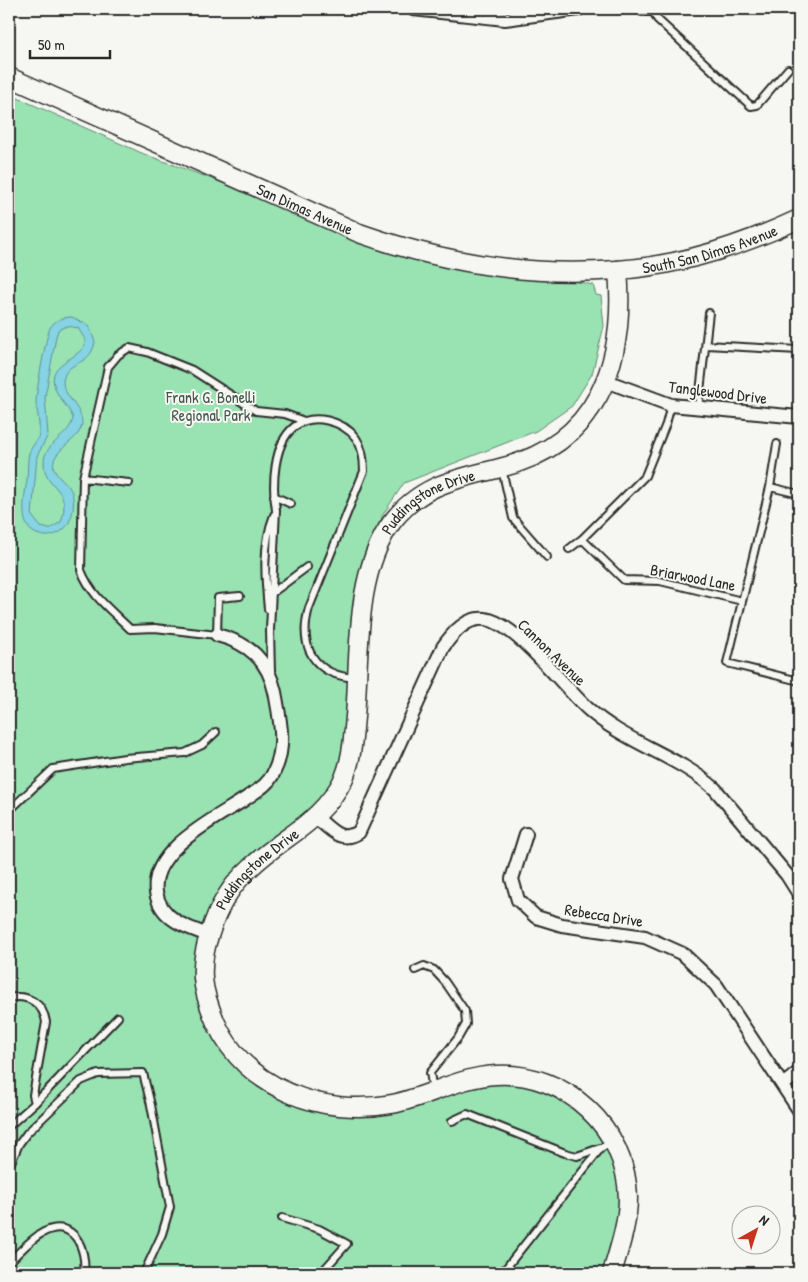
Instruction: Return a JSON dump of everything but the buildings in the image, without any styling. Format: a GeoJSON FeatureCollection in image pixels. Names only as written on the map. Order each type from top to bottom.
{"type":"FeatureCollection","features":[{"type":"Feature","properties":{"kind":"street"},"geometry":{"type":"LineString","coordinates":[[413,9],[438,10],[505,19],[573,9]]}},
{"type":"Feature","properties":{"kind":"street","name":"San Dimas Avenue"},"geometry":{"type":"LineString","coordinates":[[9,77],[324,219],[390,244],[497,267],[585,271],[618,270]]}},
{"type":"Feature","properties":{"kind":"street","name":"South San Dimas Avenue"},"geometry":{"type":"LineString","coordinates":[[618,270],[679,260],[717,250],[799,219]]}},
{"type":"Feature","properties":{"kind":"street","name":"Puddingstone Drive"},"geometry":{"type":"LineString","coordinates":[[612,1273],[622,1239],[628,1201],[627,1180],[607,1144],[600,1120],[563,1089],[544,1081],[523,1076],[501,1074],[477,1076],[395,1103],[361,1108],[319,1103],[297,1097],[269,1083],[244,1064],[224,1040],[210,1010],[203,980],[205,948],[219,905],[251,866],[316,817],[334,796],[345,775],[352,750],[363,605],[369,571],[380,541],[391,523],[418,496],[442,483],[461,476],[501,468],[527,460],[558,443],[576,428],[590,411],[606,381],[617,339],[620,294],[618,270]]}},
{"type":"Feature","properties":{"kind":"street","name":"Tanglewood Drive"},"geometry":{"type":"LineString","coordinates":[[606,381],[671,405],[799,417]]}},
{"type":"Feature","properties":{"kind":"street","name":"Cannon Avenue"},"geometry":{"type":"LineString","coordinates":[[316,817],[337,835],[345,838],[359,832],[443,647],[453,633],[464,624],[486,619],[499,624],[514,634],[586,707],[614,730],[702,778],[715,789],[787,875],[799,894]]}},
{"type":"Feature","properties":{"kind":"street"},"geometry":{"type":"LineString","coordinates":[[209,935],[188,928],[175,921],[163,910],[157,897],[155,885],[157,872],[162,860],[178,845],[267,784],[274,774],[282,746],[282,734],[271,674],[244,643],[217,635]]}},
{"type":"Feature","properties":{"kind":"street","name":"Rebecca Drive"},"geometry":{"type":"LineString","coordinates":[[526,834],[512,879],[518,900],[536,918],[562,925],[645,937],[683,954],[716,985],[791,1090],[799,1110]]}},
{"type":"Feature","properties":{"kind":"street"},"geometry":{"type":"LineString","coordinates":[[791,1090],[799,1072]]}},
{"type":"Feature","properties":{"kind":"lane"},"geometry":{"type":"LineString","coordinates":[[651,9],[656,19],[751,106],[757,105],[788,70]]}},
{"type":"Feature","properties":{"kind":"lane"},"geometry":{"type":"LineString","coordinates":[[698,409],[707,345],[709,313]]}},
{"type":"Feature","properties":{"kind":"lane"},"geometry":{"type":"LineString","coordinates":[[707,345],[799,350]]}},
{"type":"Feature","properties":{"kind":"lane"},"geometry":{"type":"LineString","coordinates":[[240,596],[218,598],[217,635],[155,628],[130,629],[94,596],[86,584],[81,570],[83,478],[108,367],[118,355],[129,348],[147,352],[192,370],[256,410],[285,414],[304,422]]}},
{"type":"Feature","properties":{"kind":"lane"},"geometry":{"type":"LineString","coordinates":[[569,549],[582,539],[646,476],[666,424],[671,405]]}},
{"type":"Feature","properties":{"kind":"lane"},"geometry":{"type":"LineString","coordinates":[[270,630],[276,510],[274,496],[279,451],[294,427],[304,422],[330,421],[345,428],[357,439],[363,455],[364,471],[361,483],[309,608],[304,631],[312,656],[323,668],[338,676],[358,678]]}},
{"type":"Feature","properties":{"kind":"lane"},"geometry":{"type":"LineString","coordinates":[[777,444],[770,487],[728,663],[799,681]]}},
{"type":"Feature","properties":{"kind":"lane"},"geometry":{"type":"LineString","coordinates":[[501,468],[514,518],[547,557]]}},
{"type":"Feature","properties":{"kind":"lane"},"geometry":{"type":"LineString","coordinates":[[83,478],[129,483]]}},
{"type":"Feature","properties":{"kind":"lane"},"geometry":{"type":"LineString","coordinates":[[770,487],[799,494]]}},
{"type":"Feature","properties":{"kind":"lane"},"geometry":{"type":"LineString","coordinates":[[274,496],[291,504]]}},
{"type":"Feature","properties":{"kind":"lane"},"geometry":{"type":"LineString","coordinates":[[271,674],[265,568],[267,532],[276,510]]}},
{"type":"Feature","properties":{"kind":"lane","name":"Briarwood Lane"},"geometry":{"type":"LineString","coordinates":[[582,539],[624,580],[660,581],[742,601]]}},
{"type":"Feature","properties":{"kind":"lane"},"geometry":{"type":"LineString","coordinates":[[272,593],[307,567]]}},
{"type":"Feature","properties":{"kind":"lane"},"geometry":{"type":"LineString","coordinates":[[9,807],[13,807],[53,769],[125,758],[185,753],[202,745],[216,732]]}},
{"type":"Feature","properties":{"kind":"lane"},"geometry":{"type":"LineString","coordinates":[[415,970],[424,966],[434,970],[465,1010],[466,1024],[458,1038],[430,1073],[433,1090]]}},
{"type":"Feature","properties":{"kind":"lane"},"geometry":{"type":"LineString","coordinates":[[9,998],[24,996],[31,999],[44,1014],[46,1022],[33,1095],[35,1103]]}},
{"type":"Feature","properties":{"kind":"lane"},"geometry":{"type":"LineString","coordinates":[[9,1126],[35,1103],[118,1017]]}},
{"type":"Feature","properties":{"kind":"lane"},"geometry":{"type":"LineString","coordinates":[[9,1168],[19,1144],[27,1133],[81,1081],[98,1074],[143,1073],[152,1105],[170,1206],[162,1234],[144,1273]]}},
{"type":"Feature","properties":{"kind":"lane"},"geometry":{"type":"LineString","coordinates":[[452,1121],[468,1114],[565,1153],[577,1156],[607,1144]]}},
{"type":"Feature","properties":{"kind":"lane"},"geometry":{"type":"LineString","coordinates":[[502,1273],[607,1144]]}},
{"type":"Feature","properties":{"kind":"lane"},"geometry":{"type":"LineString","coordinates":[[282,1218],[319,1229],[347,1244],[321,1273]]}},
{"type":"Feature","properties":{"kind":"lane"},"geometry":{"type":"LineString","coordinates":[[9,1262],[33,1238],[55,1228],[64,1229],[78,1238],[83,1248],[86,1260],[84,1273]]}},
{"type":"Feature","properties":{"kind":"green space","name":"Frank G. Bonelli Regional Park"},"geometry":{"type":"Polygon","coordinates":[[[9,94],[144,154],[389,244],[593,285],[596,295],[601,296],[604,326],[592,374],[572,406],[536,431],[404,483],[382,516],[345,775],[251,866],[212,924],[210,1010],[269,1083],[361,1108],[501,1074],[576,1098],[627,1180],[612,1273],[9,1273],[9,94]]]}},
{"type":"Feature","properties":{"kind":"water"},"geometry":{"type":"Polygon","coordinates":[[[69,317],[89,326],[95,342],[89,356],[70,368],[64,377],[64,389],[79,411],[82,424],[76,436],[58,453],[54,459],[53,466],[57,475],[68,485],[72,492],[73,505],[70,519],[63,530],[54,535],[45,536],[32,532],[25,519],[24,503],[28,459],[30,450],[39,436],[36,396],[48,333],[54,323],[69,317]],[[67,326],[58,330],[45,397],[48,435],[37,456],[32,516],[41,527],[49,529],[61,522],[64,510],[61,495],[45,471],[45,455],[71,425],[73,418],[61,400],[53,379],[59,366],[83,348],[86,341],[78,328],[67,326]]]}}]}
